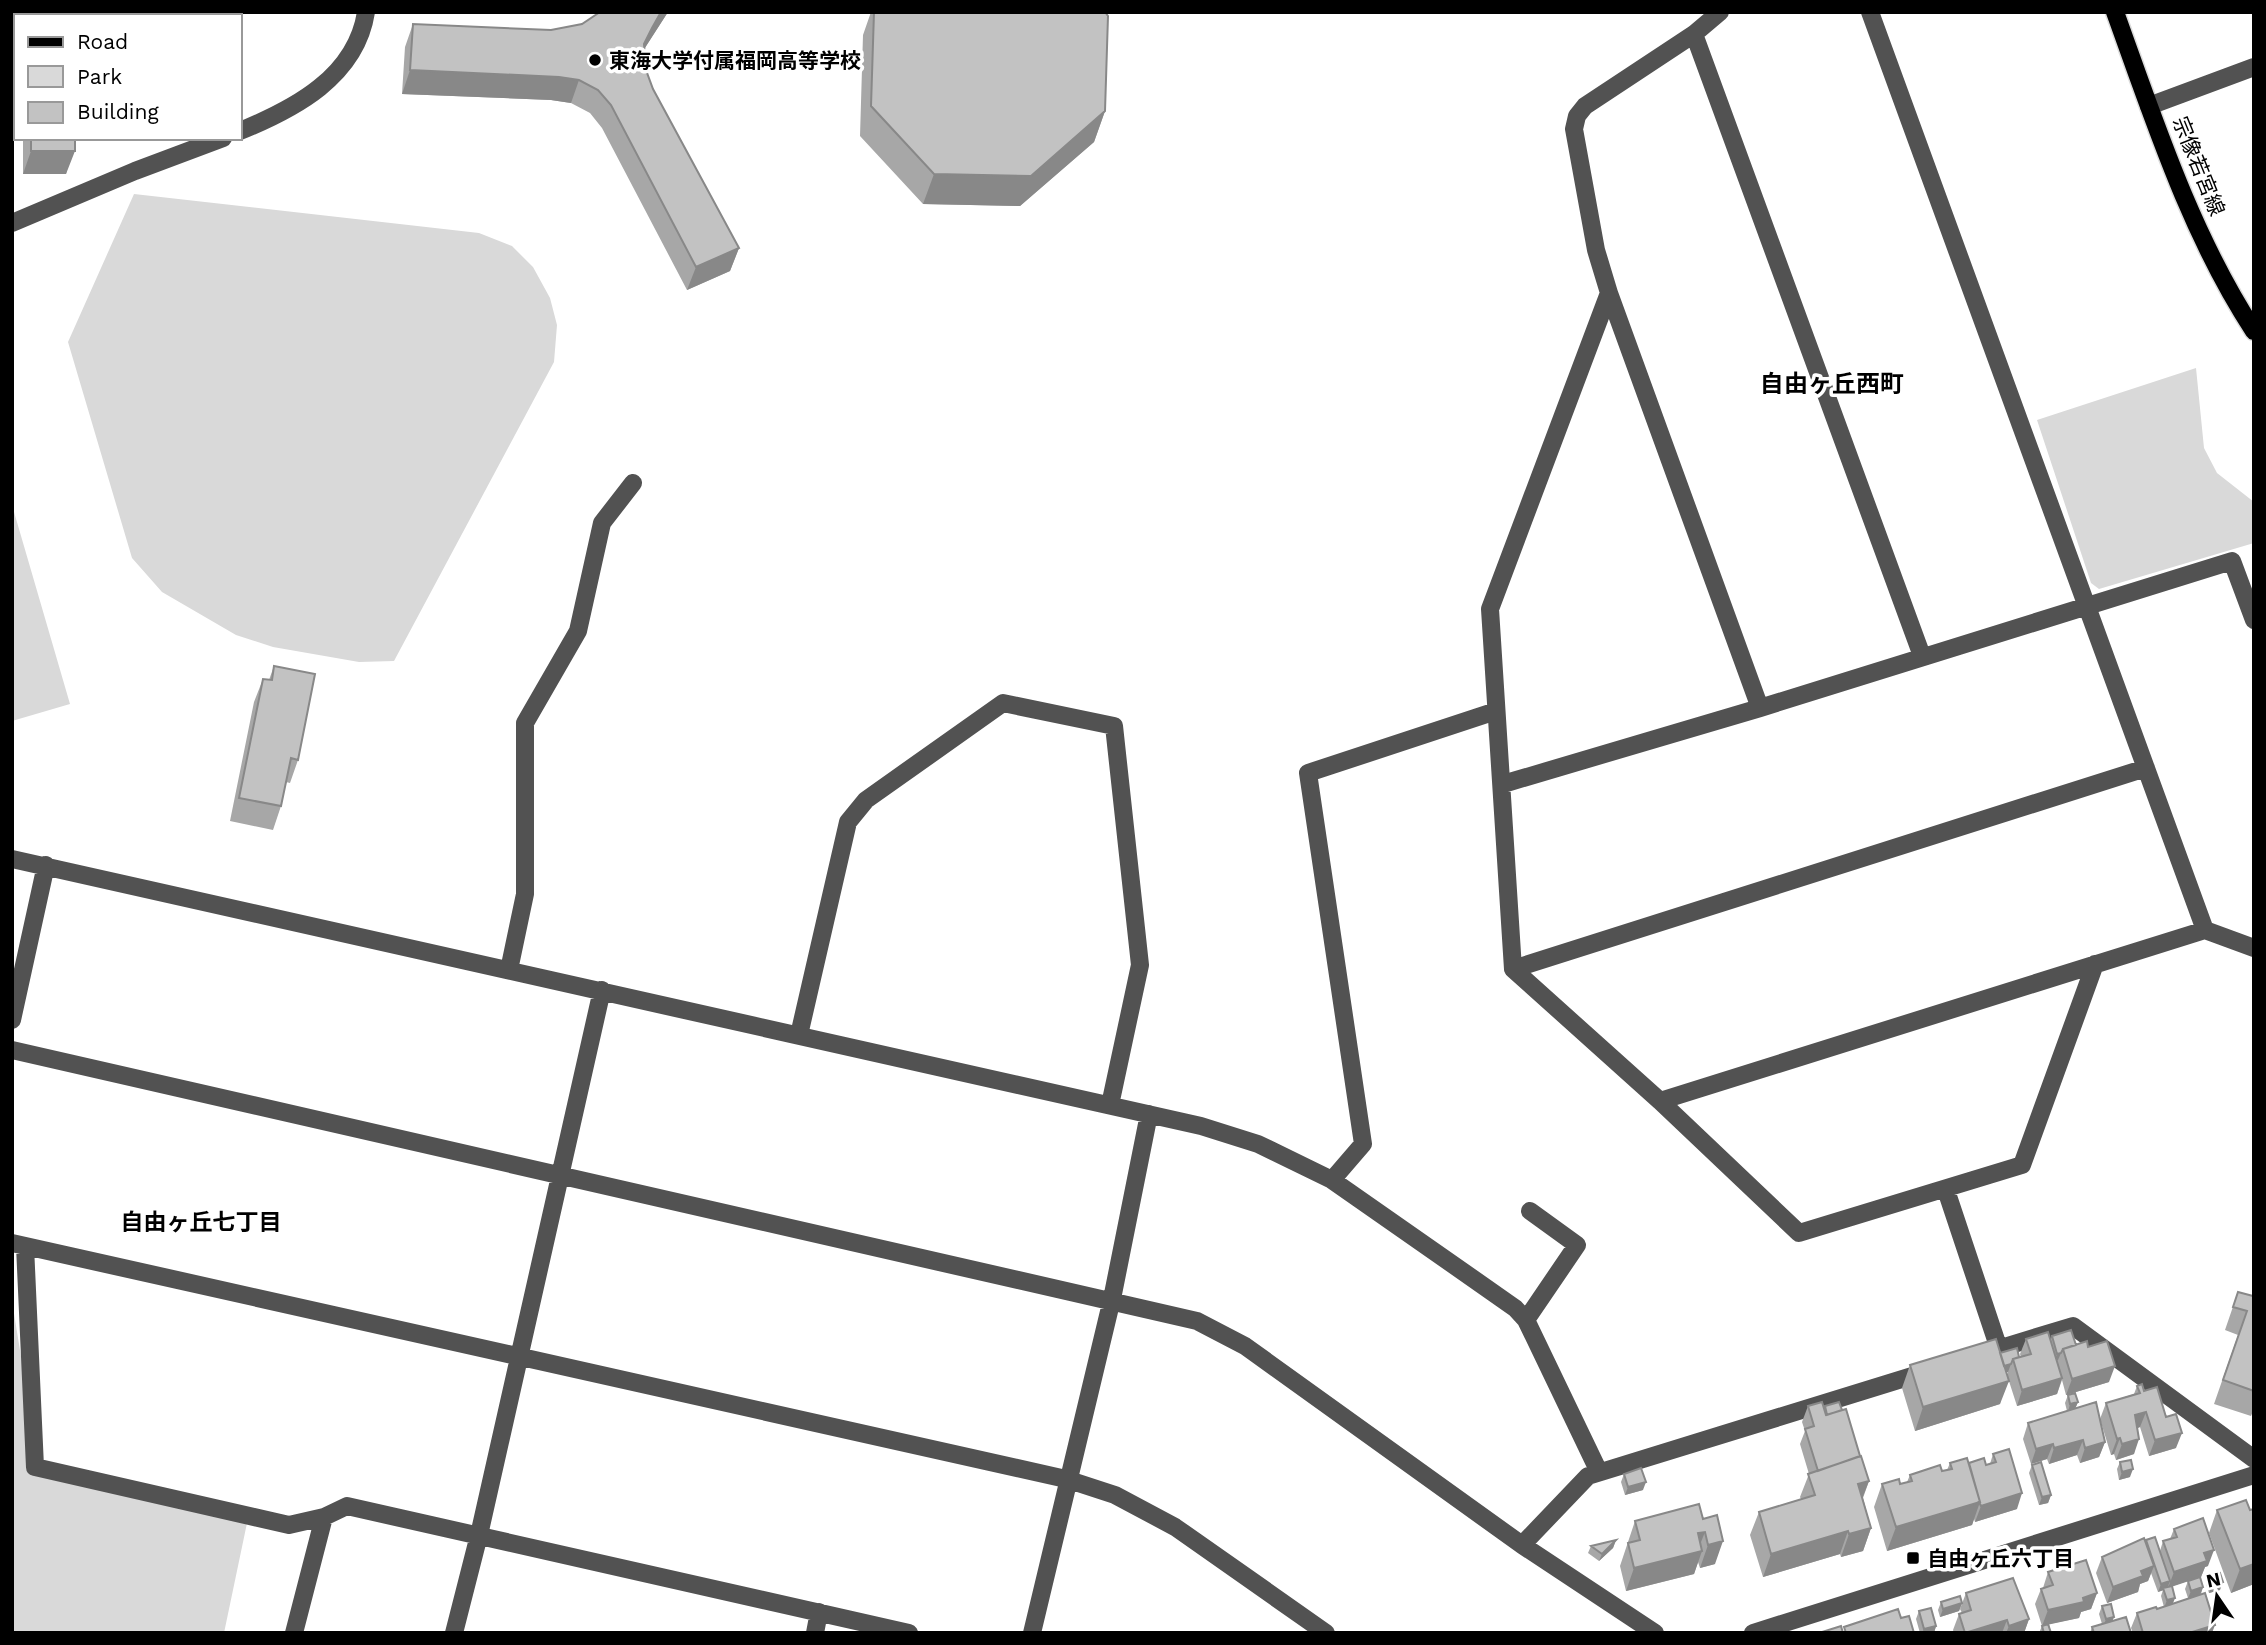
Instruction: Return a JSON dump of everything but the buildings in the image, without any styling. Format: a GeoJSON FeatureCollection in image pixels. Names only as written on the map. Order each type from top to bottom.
{"type":"FeatureCollection","features":[{"type":"Feature","properties":{"kind":"main road","name":"宗像若宮線"},"geometry":{"type":"LineString","coordinates":[[2115,12],[2149,106],[2204,238],[2254,331]]}},
{"type":"Feature","properties":{"kind":"street"},"geometry":{"type":"LineString","coordinates":[[242,130],[279,115],[315,94],[350,53],[364,26],[366,12]]}},
{"type":"Feature","properties":{"kind":"street"},"geometry":{"type":"LineString","coordinates":[[1720,12],[1694,34],[1604,91],[1577,116],[1574,129],[1596,250],[1609,293],[1760,708]]}},
{"type":"Feature","properties":{"kind":"street"},"geometry":{"type":"LineString","coordinates":[[1870,12],[2205,930]]}},
{"type":"Feature","properties":{"kind":"street"},"geometry":{"type":"LineString","coordinates":[[1694,34],[1922,656]]}},
{"type":"Feature","properties":{"kind":"street"},"geometry":{"type":"LineString","coordinates":[[2149,106],[2254,67]]}},
{"type":"Feature","properties":{"kind":"street"},"geometry":{"type":"LineString","coordinates":[[12,223],[135,171],[218,140]]}},
{"type":"Feature","properties":{"kind":"street"},"geometry":{"type":"LineString","coordinates":[[1609,293],[1490,609],[1513,969],[1660,1101],[1799,1233],[2022,1165],[2095,964]]}},
{"type":"Feature","properties":{"kind":"street"},"geometry":{"type":"LineString","coordinates":[[509,970],[525,894],[525,723],[578,631],[602,523],[633,483]]}},
{"type":"Feature","properties":{"kind":"street"},"geometry":{"type":"LineString","coordinates":[[1503,783],[1760,708],[2232,561],[2254,620]]}},
{"type":"Feature","properties":{"kind":"street"},"geometry":{"type":"LineString","coordinates":[[799,1035],[848,822],[866,800],[1003,703],[1114,726],[1140,965],[1110,1105]]}},
{"type":"Feature","properties":{"kind":"street"},"geometry":{"type":"LineString","coordinates":[[1332,1180],[1363,1144],[1308,773],[1496,711]]}},
{"type":"Feature","properties":{"kind":"street"},"geometry":{"type":"LineString","coordinates":[[1513,969],[2146,768]]}},
{"type":"Feature","properties":{"kind":"street"},"geometry":{"type":"LineString","coordinates":[[12,859],[1110,1105],[1258,1143],[1332,1180],[1515,1308],[1527,1320],[1599,1472]]}},
{"type":"Feature","properties":{"kind":"street"},"geometry":{"type":"LineString","coordinates":[[12,1020],[46,865]]}},
{"type":"Feature","properties":{"kind":"street"},"geometry":{"type":"LineString","coordinates":[[1660,1101],[2205,930],[2254,948]]}},
{"type":"Feature","properties":{"kind":"street"},"geometry":{"type":"LineString","coordinates":[[454,1633],[479,1535],[603,990]]}},
{"type":"Feature","properties":{"kind":"street"},"geometry":{"type":"LineString","coordinates":[[12,1050],[1112,1299],[1197,1321],[1245,1346],[1522,1545],[1655,1633]]}},
{"type":"Feature","properties":{"kind":"street"},"geometry":{"type":"LineString","coordinates":[[1032,1633],[1066,1479],[1112,1299],[1149,1114]]}},
{"type":"Feature","properties":{"kind":"street"},"geometry":{"type":"LineString","coordinates":[[1946,1189],[1999,1349]]}},
{"type":"Feature","properties":{"kind":"street"},"geometry":{"type":"LineString","coordinates":[[1527,1320],[1577,1245],[1530,1211]]}},
{"type":"Feature","properties":{"kind":"street"},"geometry":{"type":"LineString","coordinates":[[909,1633],[347,1506],[324,1517],[289,1525],[36,1467],[18,1245],[1066,1479],[1115,1495],[1175,1527],[1326,1633]]}},
{"type":"Feature","properties":{"kind":"street"},"geometry":{"type":"LineString","coordinates":[[1522,1545],[1588,1476],[2073,1326],[2254,1459]]}},
{"type":"Feature","properties":{"kind":"street"},"geometry":{"type":"LineString","coordinates":[[1753,1633],[2254,1475]]}},
{"type":"Feature","properties":{"kind":"street"},"geometry":{"type":"LineString","coordinates":[[294,1633],[324,1517]]}},
{"type":"Feature","properties":{"kind":"street"},"geometry":{"type":"LineString","coordinates":[[815,1633],[820,1612]]}},
{"type":"Feature","properties":{"kind":"green space"},"geometry":{"type":"Polygon","coordinates":[[[134,194],[479,233],[512,246],[533,267],[550,298],[557,325],[554,362],[394,661],[359,662],[273,647],[236,635],[162,592],[132,558],[68,342],[134,194]]]}},
{"type":"Feature","properties":{"kind":"green space"},"geometry":{"type":"Polygon","coordinates":[[[2196,368],[2204,448],[2217,473],[2254,502],[2254,543],[2099,589],[2091,583],[2037,420],[2196,368]]]}},
{"type":"Feature","properties":{"kind":"green space"},"geometry":{"type":"Polygon","coordinates":[[[12,505],[70,704],[12,721],[12,505]]]}},
{"type":"Feature","properties":{"kind":"green space"},"geometry":{"type":"Polygon","coordinates":[[[12,1301],[40,1474],[247,1523],[224,1633],[12,1633],[12,1301]]]}},
{"type":"Feature","properties":{"kind":"place","name":"東海大学付属福岡高等学校"},"geometry":{"type":"Point","coordinates":[595,60]}},
{"type":"Feature","properties":{"kind":"place","name":"自由ヶ丘六丁目"},"geometry":{"type":"Point","coordinates":[1913,1558]}},
{"type":"Feature","properties":{"kind":"district","name":"自由ヶ丘西町"},"geometry":{"type":"Point","coordinates":[1832,384]}},
{"type":"Feature","properties":{"kind":"district","name":"自由ヶ丘七丁目"},"geometry":{"type":"Point","coordinates":[201,1222]}}]}
